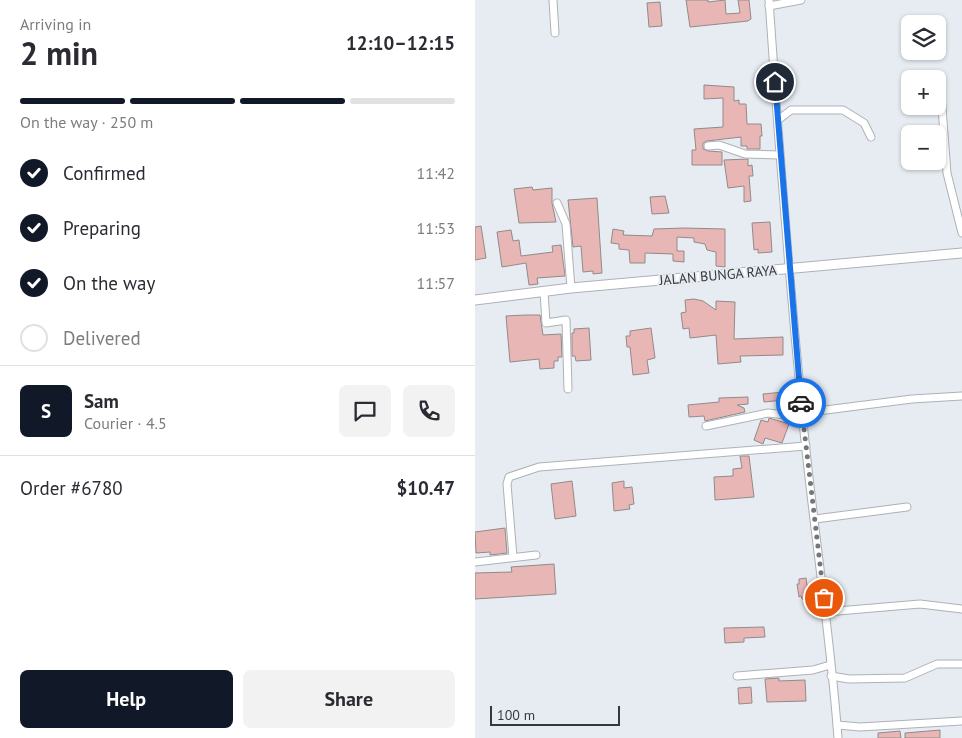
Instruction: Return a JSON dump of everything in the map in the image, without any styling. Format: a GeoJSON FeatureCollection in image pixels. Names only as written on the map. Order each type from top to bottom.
{"type":"FeatureCollection","features":[{"type":"Feature","properties":{"kind":"street"},"geometry":{"type":"LineString","coordinates":[[553,0],[555,33]]}},
{"type":"Feature","properties":{"kind":"street"},"geometry":{"type":"LineString","coordinates":[[801,0],[769,3],[779,155],[791,268],[802,415],[826,612],[838,738]]}},
{"type":"Feature","properties":{"kind":"street"},"geometry":{"type":"LineString","coordinates":[[778,120],[791,110],[843,110],[864,123],[871,137]]}},
{"type":"Feature","properties":{"kind":"street"},"geometry":{"type":"LineString","coordinates":[[943,115],[948,179],[962,233]]}},
{"type":"Feature","properties":{"kind":"street"},"geometry":{"type":"LineString","coordinates":[[708,146],[719,145],[745,154],[779,155]]}},
{"type":"Feature","properties":{"kind":"street"},"geometry":{"type":"LineString","coordinates":[[557,204],[566,224],[571,288]]}},
{"type":"Feature","properties":{"kind":"street","name":"JALAN BUNGA RAYA"},"geometry":{"type":"LineString","coordinates":[[475,300],[571,288],[962,253]]}},
{"type":"Feature","properties":{"kind":"street"},"geometry":{"type":"LineString","coordinates":[[544,291],[546,323],[566,320],[568,389]]}},
{"type":"Feature","properties":{"kind":"street"},"geometry":{"type":"LineString","coordinates":[[706,426],[768,413],[802,415],[912,399],[962,396]]}},
{"type":"Feature","properties":{"kind":"street"},"geometry":{"type":"LineString","coordinates":[[513,557],[507,484],[509,477],[518,473],[539,467],[806,446]]}},
{"type":"Feature","properties":{"kind":"street"},"geometry":{"type":"LineString","coordinates":[[815,519],[907,507]]}},
{"type":"Feature","properties":{"kind":"street"},"geometry":{"type":"LineString","coordinates":[[475,562],[536,555]]}},
{"type":"Feature","properties":{"kind":"street"},"geometry":{"type":"LineString","coordinates":[[826,612],[920,604],[962,609]]}},
{"type":"Feature","properties":{"kind":"street"},"geometry":{"type":"LineString","coordinates":[[831,676],[849,679],[899,678],[937,664],[962,664]]}},
{"type":"Feature","properties":{"kind":"street"},"geometry":{"type":"LineString","coordinates":[[737,676],[813,670],[830,665]]}},
{"type":"Feature","properties":{"kind":"street"},"geometry":{"type":"LineString","coordinates":[[837,725],[859,727],[962,721]]}},
{"type":"Feature","properties":{"kind":"building"},"geometry":{"type":"Polygon","coordinates":[[[686,0],[708,0],[708,2],[725,0],[726,14],[740,13],[738,0],[749,0],[751,19],[748,21],[690,27],[686,0]]]}},
{"type":"Feature","properties":{"kind":"building"},"geometry":{"type":"Polygon","coordinates":[[[660,2],[662,26],[649,27],[647,3],[660,2]]]}},
{"type":"Feature","properties":{"kind":"building"},"geometry":{"type":"Polygon","coordinates":[[[704,85],[734,87],[734,101],[739,100],[739,104],[746,104],[747,124],[761,124],[760,149],[747,149],[747,146],[741,146],[741,137],[707,141],[703,143],[703,149],[722,152],[722,165],[692,165],[692,150],[696,150],[694,129],[723,127],[723,98],[704,99],[704,85]]]}},
{"type":"Feature","properties":{"kind":"building"},"geometry":{"type":"Polygon","coordinates":[[[748,159],[748,166],[752,165],[753,176],[749,176],[751,201],[744,202],[744,186],[728,188],[724,160],[748,159]]]}},
{"type":"Feature","properties":{"kind":"building"},"geometry":{"type":"Polygon","coordinates":[[[532,187],[533,190],[552,188],[552,203],[556,222],[519,223],[514,189],[532,187]]]}},
{"type":"Feature","properties":{"kind":"building"},"geometry":{"type":"Polygon","coordinates":[[[665,196],[669,213],[652,214],[650,197],[665,196]]]}},
{"type":"Feature","properties":{"kind":"building"},"geometry":{"type":"Polygon","coordinates":[[[597,198],[602,273],[593,274],[593,271],[583,272],[581,246],[573,247],[568,200],[597,198]]]}},
{"type":"Feature","properties":{"kind":"building"},"geometry":{"type":"Polygon","coordinates":[[[770,222],[772,252],[758,253],[758,249],[754,250],[752,223],[770,222]]]}},
{"type":"Feature","properties":{"kind":"building"},"geometry":{"type":"Polygon","coordinates":[[[481,226],[486,258],[475,260],[475,227],[481,226]]]}},
{"type":"Feature","properties":{"kind":"building"},"geometry":{"type":"Polygon","coordinates":[[[613,229],[624,231],[623,235],[652,236],[654,229],[725,229],[725,267],[716,266],[716,252],[707,250],[705,244],[694,242],[694,238],[677,237],[677,251],[684,251],[684,262],[673,261],[673,254],[645,253],[645,263],[630,263],[629,250],[619,249],[619,244],[611,243],[613,229]]]}},
{"type":"Feature","properties":{"kind":"building"},"geometry":{"type":"Polygon","coordinates":[[[511,230],[513,241],[519,240],[521,256],[553,252],[552,246],[561,245],[565,276],[537,278],[538,284],[529,285],[526,263],[502,267],[497,232],[511,230]]]}},
{"type":"Feature","properties":{"kind":"building"},"geometry":{"type":"Polygon","coordinates":[[[685,300],[703,301],[716,310],[716,301],[735,302],[734,339],[783,337],[783,355],[740,356],[741,362],[718,364],[716,335],[690,338],[689,328],[683,329],[681,313],[686,312],[685,300]]]}},
{"type":"Feature","properties":{"kind":"building"},"geometry":{"type":"Polygon","coordinates":[[[540,315],[543,335],[561,334],[562,357],[558,357],[558,361],[554,361],[554,368],[540,369],[539,359],[510,362],[506,316],[540,315]]]}},
{"type":"Feature","properties":{"kind":"building"},"geometry":{"type":"Polygon","coordinates":[[[589,328],[591,360],[576,361],[575,356],[572,356],[572,333],[574,333],[574,329],[589,328]]]}},
{"type":"Feature","properties":{"kind":"building"},"geometry":{"type":"Polygon","coordinates":[[[651,328],[655,358],[647,360],[649,373],[633,375],[630,347],[627,347],[626,336],[630,336],[630,331],[651,328]]]}},
{"type":"Feature","properties":{"kind":"building"},"geometry":{"type":"Polygon","coordinates":[[[784,392],[785,400],[764,402],[763,394],[784,392]]]}},
{"type":"Feature","properties":{"kind":"building"},"geometry":{"type":"Polygon","coordinates":[[[748,397],[748,404],[737,405],[744,408],[745,412],[705,421],[704,416],[689,417],[688,405],[719,402],[719,398],[748,397]]]}},
{"type":"Feature","properties":{"kind":"building"},"geometry":{"type":"Polygon","coordinates":[[[769,418],[789,424],[782,443],[765,438],[763,444],[754,440],[761,420],[768,422],[769,418]]]}},
{"type":"Feature","properties":{"kind":"building"},"geometry":{"type":"Polygon","coordinates":[[[740,456],[749,456],[754,497],[715,500],[714,477],[733,476],[733,469],[742,468],[740,456]]]}},
{"type":"Feature","properties":{"kind":"building"},"geometry":{"type":"Polygon","coordinates":[[[572,481],[576,516],[555,519],[551,484],[572,481]]]}},
{"type":"Feature","properties":{"kind":"building"},"geometry":{"type":"Polygon","coordinates":[[[624,481],[624,488],[632,487],[634,504],[629,505],[630,509],[614,511],[612,483],[624,481]]]}},
{"type":"Feature","properties":{"kind":"building"},"geometry":{"type":"Polygon","coordinates":[[[505,528],[507,553],[490,555],[490,552],[476,553],[475,532],[505,528]]]}},
{"type":"Feature","properties":{"kind":"building"},"geometry":{"type":"Polygon","coordinates":[[[554,564],[556,594],[475,599],[475,573],[512,572],[511,567],[554,564]]]}},
{"type":"Feature","properties":{"kind":"building"},"geometry":{"type":"Polygon","coordinates":[[[806,578],[809,599],[802,599],[801,596],[799,597],[797,584],[799,584],[799,579],[806,578]]]}},
{"type":"Feature","properties":{"kind":"building"},"geometry":{"type":"Polygon","coordinates":[[[764,627],[765,637],[744,638],[744,642],[725,643],[724,628],[764,627]]]}},
{"type":"Feature","properties":{"kind":"building"},"geometry":{"type":"Polygon","coordinates":[[[779,678],[779,681],[805,680],[806,701],[767,702],[765,679],[779,678]]]}},
{"type":"Feature","properties":{"kind":"building"},"geometry":{"type":"Polygon","coordinates":[[[751,687],[752,703],[739,704],[738,688],[751,687]]]}},
{"type":"Feature","properties":{"kind":"building"},"geometry":{"type":"Polygon","coordinates":[[[940,730],[940,738],[905,738],[905,733],[940,730]]]}},
{"type":"Feature","properties":{"kind":"building"},"geometry":{"type":"Polygon","coordinates":[[[900,731],[901,738],[878,738],[878,733],[900,731]]]}},
{"type":"Feature","properties":{"kind":"way so far"},"geometry":{"type":"LineString","coordinates":[[801,403],[824,598]]}},
{"type":"Feature","properties":{"kind":"route"},"geometry":{"type":"LineString","coordinates":[[775,82],[779,155],[791,268],[801,403]]}}]}
